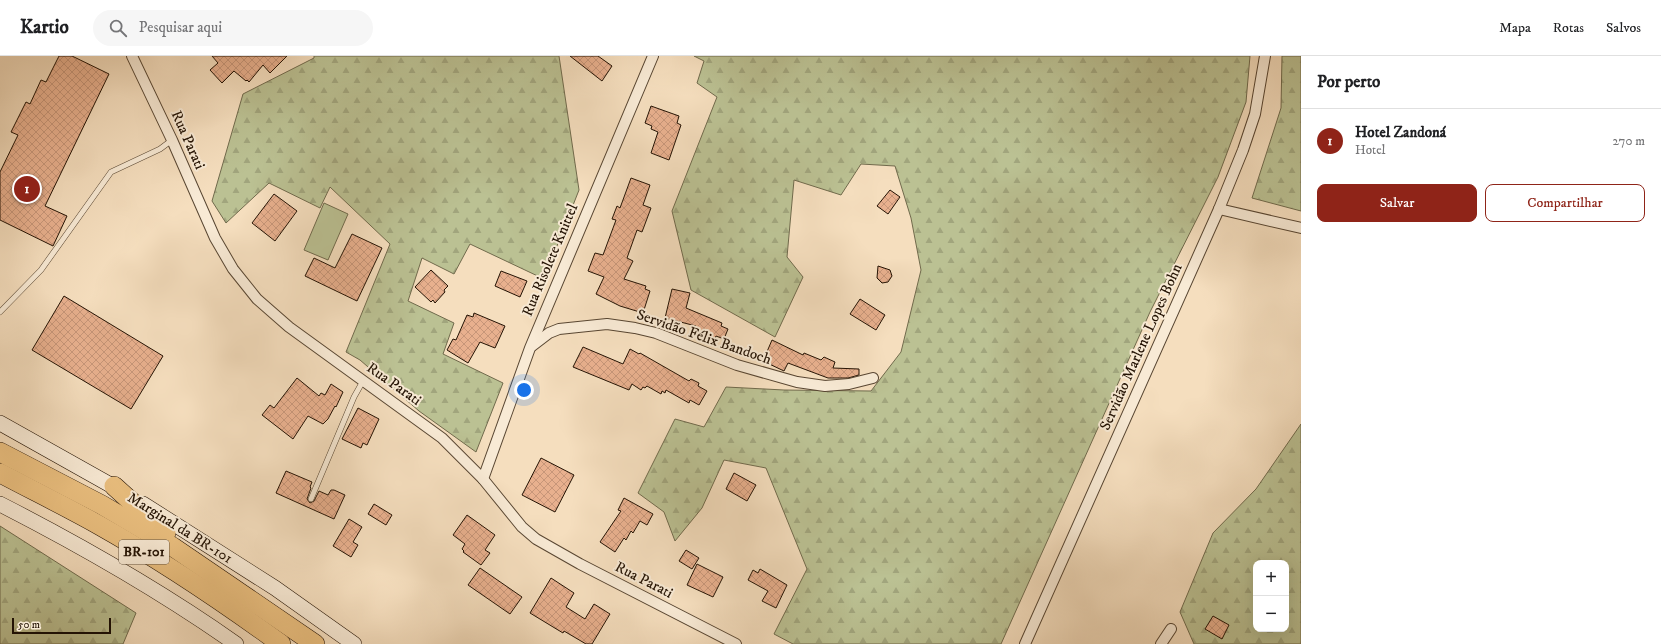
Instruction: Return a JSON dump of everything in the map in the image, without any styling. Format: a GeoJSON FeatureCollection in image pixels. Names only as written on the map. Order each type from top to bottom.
{"type":"FeatureCollection","features":[{"type":"Feature","properties":{"kind":"highway","name":"BR-101"},"geometry":{"type":"LineString","coordinates":[[0,452],[102,506],[203,566],[315,644]]}},
{"type":"Feature","properties":{"kind":"highway","name":"BR-101"},"geometry":{"type":"LineString","coordinates":[[0,473],[139,548],[227,606],[281,644]]}},
{"type":"Feature","properties":{"kind":"highway"},"geometry":{"type":"LineString","coordinates":[[114,486],[203,566]]}},
{"type":"Feature","properties":{"kind":"main road","name":"Marginal da BR-101"},"geometry":{"type":"LineString","coordinates":[[0,422],[114,486],[268,584],[354,644]]}},
{"type":"Feature","properties":{"kind":"main road"},"geometry":{"type":"LineString","coordinates":[[0,504],[102,558],[236,644]]}},
{"type":"Feature","properties":{"kind":"street","name":"Rua Parati"},"geometry":{"type":"LineString","coordinates":[[132,56],[172,140],[215,238],[233,269],[257,299],[272,313],[442,438],[483,479],[511,515],[536,539],[580,564],[736,644]]}},
{"type":"Feature","properties":{"kind":"street","name":"Rua Risolete Knittel"},"geometry":{"type":"LineString","coordinates":[[483,479],[530,348],[653,56]]}},
{"type":"Feature","properties":{"kind":"street","name":"Servidão Marlene Lopes Bohn"},"geometry":{"type":"LineString","coordinates":[[1025,644],[1219,210],[1243,150],[1255,114],[1265,56]]}},
{"type":"Feature","properties":{"kind":"street"},"geometry":{"type":"LineString","coordinates":[[1219,210],[1301,228]]}},
{"type":"Feature","properties":{"kind":"street","name":"Servidão Félix Bandoch"},"geometry":{"type":"LineString","coordinates":[[530,348],[549,332],[558,329],[607,324],[656,333],[737,365],[797,382],[825,386],[849,384],[873,378]]}},
{"type":"Feature","properties":{"kind":"street"},"geometry":{"type":"LineString","coordinates":[[1161,644],[1171,629]]}},
{"type":"Feature","properties":{"kind":"lane"},"geometry":{"type":"LineString","coordinates":[[0,312],[41,270],[111,172],[160,149],[172,140]]}},
{"type":"Feature","properties":{"kind":"lane"},"geometry":{"type":"LineString","coordinates":[[311,499],[354,397],[363,381]]}},
{"type":"Feature","properties":{"kind":"green space"},"geometry":{"type":"Polygon","coordinates":[[[314,56],[559,56],[579,190],[544,279],[470,244],[454,274],[422,258],[408,301],[454,323],[443,354],[503,383],[476,452],[419,411],[360,360],[346,352],[390,244],[330,187],[320,208],[269,183],[226,223],[212,201],[243,94],[314,58],[314,56]]]}},
{"type":"Feature","properties":{"kind":"green space"},"geometry":{"type":"Polygon","coordinates":[[[694,56],[1250,56],[1246,102],[1218,177],[1150,312],[1001,644],[793,644],[774,634],[807,569],[766,468],[724,460],[702,508],[675,541],[664,512],[638,493],[675,419],[704,427],[726,387],[784,390],[871,391],[901,352],[921,270],[911,218],[895,166],[861,164],[841,195],[794,180],[787,257],[803,277],[775,337],[691,290],[672,211],[717,97],[697,83],[704,61],[694,56]]]}},
{"type":"Feature","properties":{"kind":"green space"},"geometry":{"type":"Polygon","coordinates":[[[1282,56],[1301,56],[1301,211],[1252,198],[1281,108],[1282,56]]]}},
{"type":"Feature","properties":{"kind":"green space"},"geometry":{"type":"Polygon","coordinates":[[[324,203],[348,214],[328,260],[304,250],[324,203]]]}},
{"type":"Feature","properties":{"kind":"green space"},"geometry":{"type":"Polygon","coordinates":[[[1301,424],[1301,644],[1194,644],[1180,612],[1213,533],[1256,489],[1301,424]]]}},
{"type":"Feature","properties":{"kind":"green space"},"geometry":{"type":"Polygon","coordinates":[[[0,526],[136,613],[123,644],[0,644],[0,526]]]}},
{"type":"Feature","properties":{"kind":"building"},"geometry":{"type":"Polygon","coordinates":[[[59,56],[72,56],[109,74],[45,206],[67,216],[53,246],[0,220],[0,172],[18,135],[11,132],[26,102],[30,104],[41,80],[46,82],[59,56]]]}},
{"type":"Feature","properties":{"kind":"building"},"geometry":{"type":"Polygon","coordinates":[[[212,56],[287,56],[270,73],[263,65],[249,82],[234,71],[222,83],[210,70],[218,63],[212,56]]]}},
{"type":"Feature","properties":{"kind":"building"},"geometry":{"type":"Polygon","coordinates":[[[570,56],[598,56],[612,66],[602,81],[570,56]]]}},
{"type":"Feature","properties":{"kind":"building"},"geometry":{"type":"Polygon","coordinates":[[[651,106],[679,116],[677,123],[681,125],[669,160],[651,153],[658,132],[651,129],[652,126],[645,123],[651,106]]]}},
{"type":"Feature","properties":{"kind":"building"},"geometry":{"type":"Polygon","coordinates":[[[631,178],[650,185],[643,205],[651,208],[642,232],[637,230],[627,258],[633,261],[624,279],[646,286],[645,289],[650,291],[643,313],[620,306],[596,294],[604,277],[588,271],[595,253],[603,255],[616,220],[612,219],[617,206],[620,208],[631,178]]]}},
{"type":"Feature","properties":{"kind":"building"},"geometry":{"type":"Polygon","coordinates":[[[890,190],[900,197],[888,214],[877,206],[890,190]]]}},
{"type":"Feature","properties":{"kind":"building"},"geometry":{"type":"Polygon","coordinates":[[[274,194],[297,211],[275,241],[252,223],[274,194]]]}},
{"type":"Feature","properties":{"kind":"building"},"geometry":{"type":"Polygon","coordinates":[[[352,234],[382,248],[357,301],[305,276],[314,258],[335,268],[352,234]]]}},
{"type":"Feature","properties":{"kind":"building"},"geometry":{"type":"Polygon","coordinates":[[[878,266],[890,270],[892,276],[888,282],[882,283],[877,278],[878,266]]]}},
{"type":"Feature","properties":{"kind":"building"},"geometry":{"type":"Polygon","coordinates":[[[431,270],[448,286],[444,290],[445,292],[435,303],[433,300],[431,302],[415,287],[431,270]]]}},
{"type":"Feature","properties":{"kind":"building"},"geometry":{"type":"Polygon","coordinates":[[[501,271],[527,281],[520,297],[495,286],[501,271]]]}},
{"type":"Feature","properties":{"kind":"building"},"geometry":{"type":"Polygon","coordinates":[[[672,289],[690,293],[686,308],[722,323],[721,326],[728,329],[724,339],[716,336],[713,343],[692,333],[696,326],[665,318],[672,289]]]}},
{"type":"Feature","properties":{"kind":"building"},"geometry":{"type":"Polygon","coordinates":[[[64,296],[163,356],[131,409],[32,350],[64,296]]]}},
{"type":"Feature","properties":{"kind":"building"},"geometry":{"type":"Polygon","coordinates":[[[860,299],[885,315],[876,330],[850,314],[860,299]]]}},
{"type":"Feature","properties":{"kind":"building"},"geometry":{"type":"Polygon","coordinates":[[[474,313],[505,326],[495,348],[480,342],[468,363],[447,350],[453,339],[456,340],[467,315],[473,317],[474,313]]]}},
{"type":"Feature","properties":{"kind":"building"},"geometry":{"type":"Polygon","coordinates":[[[772,340],[803,355],[804,353],[821,360],[824,357],[835,362],[833,368],[859,369],[859,375],[848,378],[828,378],[788,363],[784,371],[763,361],[772,340]]]}},
{"type":"Feature","properties":{"kind":"building"},"geometry":{"type":"Polygon","coordinates":[[[583,347],[623,364],[630,349],[639,354],[640,353],[689,381],[691,379],[699,383],[698,386],[707,391],[699,405],[690,400],[689,403],[666,390],[665,393],[662,391],[661,394],[647,386],[645,388],[643,387],[641,390],[632,384],[629,390],[573,367],[583,347]]]}},
{"type":"Feature","properties":{"kind":"building"},"geometry":{"type":"Polygon","coordinates":[[[297,378],[319,396],[321,393],[325,395],[331,384],[343,392],[336,407],[335,406],[328,419],[323,424],[308,416],[293,439],[262,415],[270,405],[274,408],[297,378]]]}},
{"type":"Feature","properties":{"kind":"building"},"geometry":{"type":"Polygon","coordinates":[[[358,408],[379,419],[367,445],[363,443],[361,448],[342,439],[358,408]]]}},
{"type":"Feature","properties":{"kind":"building"},"geometry":{"type":"Polygon","coordinates":[[[541,458],[574,475],[555,512],[522,495],[541,458]]]}},
{"type":"Feature","properties":{"kind":"building"},"geometry":{"type":"Polygon","coordinates":[[[286,471],[312,482],[307,499],[310,503],[314,501],[319,491],[328,495],[331,490],[334,490],[345,495],[334,519],[276,493],[286,471]]]}},
{"type":"Feature","properties":{"kind":"building"},"geometry":{"type":"Polygon","coordinates":[[[734,473],[756,485],[747,501],[726,489],[734,473]]]}},
{"type":"Feature","properties":{"kind":"building"},"geometry":{"type":"Polygon","coordinates":[[[624,498],[653,514],[647,525],[640,521],[633,533],[631,531],[626,540],[624,538],[615,552],[600,542],[621,511],[618,510],[624,498]]]}},
{"type":"Feature","properties":{"kind":"building"},"geometry":{"type":"Polygon","coordinates":[[[374,504],[392,515],[386,525],[368,514],[374,504]]]}},
{"type":"Feature","properties":{"kind":"building"},"geometry":{"type":"Polygon","coordinates":[[[467,515],[495,535],[485,550],[490,553],[481,565],[463,552],[464,551],[462,549],[465,544],[453,535],[467,515]]]}},
{"type":"Feature","properties":{"kind":"building"},"geometry":{"type":"Polygon","coordinates":[[[349,519],[362,527],[353,542],[358,545],[351,557],[333,546],[349,519]]]}},
{"type":"Feature","properties":{"kind":"building"},"geometry":{"type":"Polygon","coordinates":[[[686,550],[699,558],[692,569],[679,561],[686,550]]]}},
{"type":"Feature","properties":{"kind":"building"},"geometry":{"type":"Polygon","coordinates":[[[697,564],[723,577],[713,597],[687,585],[697,564]]]}},
{"type":"Feature","properties":{"kind":"building"},"geometry":{"type":"Polygon","coordinates":[[[480,568],[522,597],[510,614],[468,585],[480,568]]]}},
{"type":"Feature","properties":{"kind":"building"},"geometry":{"type":"Polygon","coordinates":[[[760,569],[787,585],[776,608],[762,601],[768,591],[748,580],[753,570],[758,573],[760,569]]]}},
{"type":"Feature","properties":{"kind":"building"},"geometry":{"type":"Polygon","coordinates":[[[551,578],[574,593],[566,607],[585,619],[594,604],[610,614],[592,644],[586,644],[564,631],[563,633],[530,613],[551,578]]]}},
{"type":"Feature","properties":{"kind":"building"},"geometry":{"type":"Polygon","coordinates":[[[1213,616],[1229,625],[1222,639],[1205,629],[1213,616]]]}},
{"type":"Feature","properties":{"kind":"place","name":"Hotel Zandoná"},"geometry":{"type":"Point","coordinates":[27,189]}}]}
